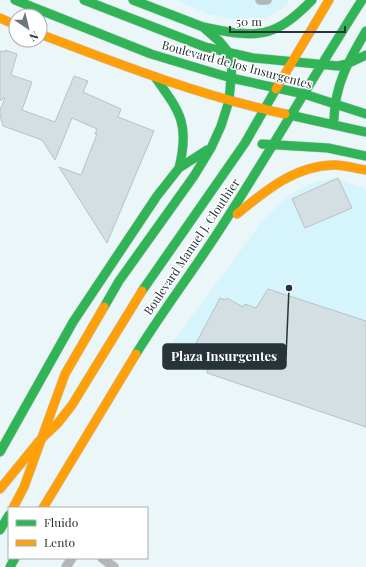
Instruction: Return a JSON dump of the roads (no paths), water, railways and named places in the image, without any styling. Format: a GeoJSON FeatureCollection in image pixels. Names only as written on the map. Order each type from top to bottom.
{"type":"FeatureCollection","features":[{"type":"Feature","properties":{"kind":"main road","name":"Boulevard de los Insurgentes"},"geometry":{"type":"LineString","coordinates":[[15,0],[151,54],[231,78],[304,94],[366,114]]}},
{"type":"Feature","properties":{"kind":"main road"},"geometry":{"type":"LineString","coordinates":[[84,0],[193,44],[253,58],[338,66],[347,64],[366,55]]}},
{"type":"Feature","properties":{"kind":"main road"},"geometry":{"type":"LineString","coordinates":[[133,0],[203,27],[241,35],[258,34],[276,30],[293,19],[312,0]]}},
{"type":"Feature","properties":{"kind":"main road","name":"Boulevard Manuel J. Clouthier"},"geometry":{"type":"LineString","coordinates":[[0,489],[40,440],[58,423],[72,405],[141,292],[246,143],[329,0]]}},
{"type":"Feature","properties":{"kind":"main road","name":"Boulevard Manuel J. Clouthier"},"geometry":{"type":"LineString","coordinates":[[44,507],[154,325],[221,228],[274,144],[320,65],[362,0]]}},
{"type":"Feature","properties":{"kind":"main road"},"geometry":{"type":"LineString","coordinates":[[14,507],[24,487],[65,374],[119,281],[194,176],[212,148],[223,122],[229,101],[232,66],[229,53],[203,27]]}},
{"type":"Feature","properties":{"kind":"main road"},"geometry":{"type":"LineString","coordinates":[[366,31],[347,64],[339,82],[333,104],[334,124],[342,143],[366,170]]}},
{"type":"Feature","properties":{"kind":"main road"},"geometry":{"type":"LineString","coordinates":[[48,37],[155,77],[229,101],[366,132]]}},
{"type":"Feature","properties":{"kind":"main road"},"geometry":{"type":"LineString","coordinates":[[0,452],[73,322],[158,196],[179,168],[184,153],[185,144],[183,122],[176,106],[155,77]]}},
{"type":"Feature","properties":{"kind":"main road"},"geometry":{"type":"LineString","coordinates":[[179,168],[212,148],[246,143],[310,146],[342,143],[366,156]]}},
{"type":"Feature","properties":{"kind":"main road"},"geometry":{"type":"LineString","coordinates":[[221,228],[268,190],[300,171],[318,166],[336,165],[366,170]]}},
{"type":"Feature","properties":{"kind":"main road"},"geometry":{"type":"LineString","coordinates":[[0,530],[8,517]]}},
{"type":"Feature","properties":{"kind":"lane"},"geometry":{"type":"LineString","coordinates":[[260,0],[267,0]]}},
{"type":"Feature","properties":{"kind":"lane"},"geometry":{"type":"LineString","coordinates":[[103,559],[114,567]]}},
{"type":"Feature","properties":{"kind":"place","name":"Plaza Insurgentes"},"geometry":{"type":"Point","coordinates":[289,288]}}]}
